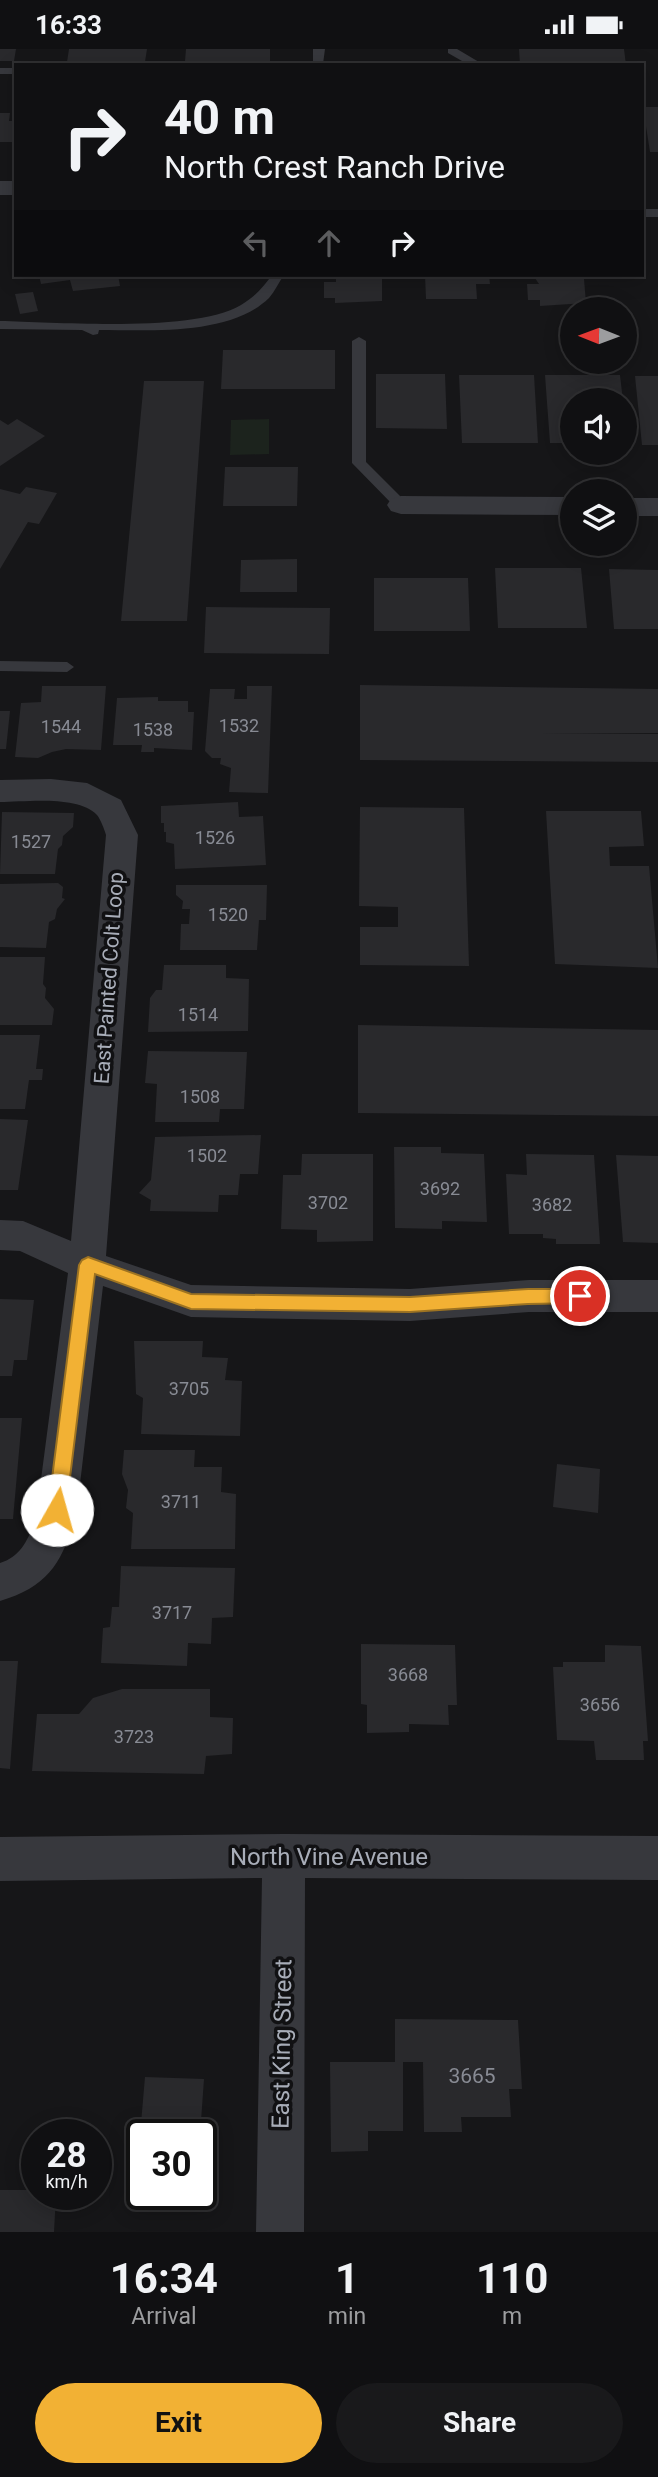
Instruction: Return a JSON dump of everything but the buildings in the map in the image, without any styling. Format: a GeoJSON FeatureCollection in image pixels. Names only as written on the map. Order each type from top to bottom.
{"type":"FeatureCollection","features":[{"type":"Feature","properties":{"kind":"street"},"geometry":{"type":"LineString","coordinates":[[401,505],[560,506]]}},
{"type":"Feature","properties":{"kind":"street"},"geometry":{"type":"LineString","coordinates":[[637,507],[658,507]]}},
{"type":"Feature","properties":{"kind":"street","name":"East Painted Colt Loop"},"geometry":{"type":"LineString","coordinates":[[0,790],[51,790],[87,794],[110,808],[122,835],[113,921],[88,1265],[57,1510],[49,1543],[30,1570],[0,1582]]}},
{"type":"Feature","properties":{"kind":"street"},"geometry":{"type":"LineString","coordinates":[[0,1235],[23,1236],[88,1265],[191,1301],[410,1305],[528,1296],[658,1296]]}},
{"type":"Feature","properties":{"kind":"street","name":"North Vine Avenue"},"geometry":{"type":"LineString","coordinates":[[0,1859],[284,1856],[658,1858]]}},
{"type":"Feature","properties":{"kind":"street","name":"East King Street"},"geometry":{"type":"LineString","coordinates":[[280,2232],[284,1856]]}},
{"type":"Feature","properties":{"kind":"lane"},"geometry":{"type":"LineString","coordinates":[[452,51],[474,63]]}},
{"type":"Feature","properties":{"kind":"lane"},"geometry":{"type":"LineString","coordinates":[[0,325],[85,326],[216,320],[252,306],[273,286],[277,277]]}},
{"type":"Feature","properties":{"kind":"lane"},"geometry":{"type":"LineString","coordinates":[[85,326],[103,338]]}},
{"type":"Feature","properties":{"kind":"lane"},"geometry":{"type":"LineString","coordinates":[[359,341],[359,463],[401,505]]}},
{"type":"Feature","properties":{"kind":"lane"},"geometry":{"type":"LineString","coordinates":[[0,666],[67,667]]}},
{"type":"Feature","properties":{"kind":"shaded area"},"geometry":{"type":"Polygon","coordinates":[[[269,419],[269,454],[230,455],[231,420],[269,419]]]}},
{"type":"Feature","properties":{"kind":"route"},"geometry":{"type":"LineString","coordinates":[[57,1510],[88,1265],[191,1301],[410,1305],[528,1296],[580,1296]]}}]}
